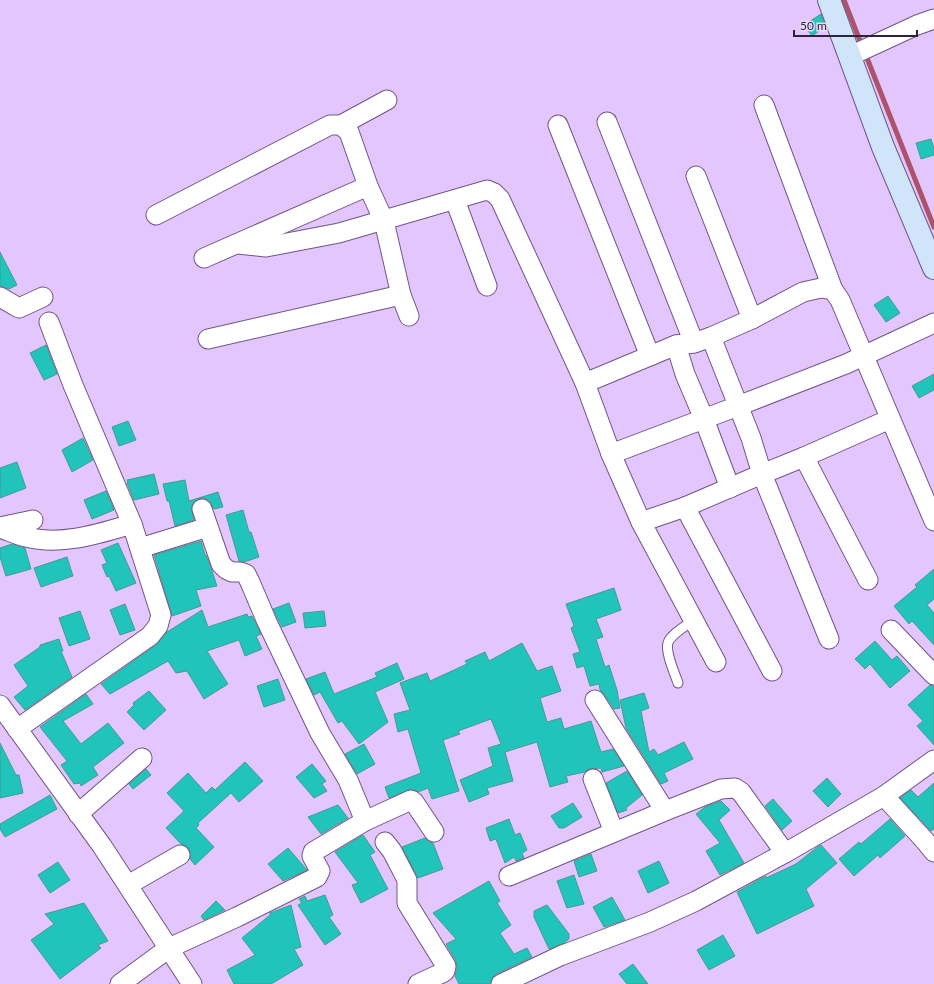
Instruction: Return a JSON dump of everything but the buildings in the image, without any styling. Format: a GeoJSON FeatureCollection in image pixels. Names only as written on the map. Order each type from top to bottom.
{"type":"FeatureCollection","features":[{"type":"Feature","properties":{"kind":"street"},"geometry":{"type":"LineString","coordinates":[[829,0],[860,51],[884,147],[929,232],[934,268]]}},
{"type":"Feature","properties":{"kind":"street"},"geometry":{"type":"LineString","coordinates":[[860,51],[917,25],[934,19]]}},
{"type":"Feature","properties":{"kind":"street"},"geometry":{"type":"LineString","coordinates":[[156,215],[330,125],[341,125],[386,100]]}},
{"type":"Feature","properties":{"kind":"street"},"geometry":{"type":"LineString","coordinates":[[764,105],[832,290],[840,300],[934,521]]}},
{"type":"Feature","properties":{"kind":"street"},"geometry":{"type":"LineString","coordinates":[[607,122],[694,342],[738,406],[751,438],[762,474],[829,639]]}},
{"type":"Feature","properties":{"kind":"street"},"geometry":{"type":"LineString","coordinates":[[341,125],[349,132],[368,186],[384,221],[401,295],[409,316]]}},
{"type":"Feature","properties":{"kind":"street"},"geometry":{"type":"LineString","coordinates":[[558,125],[650,356]]}},
{"type":"Feature","properties":{"kind":"street"},"geometry":{"type":"LineString","coordinates":[[696,176],[752,319]]}},
{"type":"Feature","properties":{"kind":"street"},"geometry":{"type":"LineString","coordinates":[[204,258],[368,186]]}},
{"type":"Feature","properties":{"kind":"street"},"geometry":{"type":"LineString","coordinates":[[238,244],[266,247],[339,233],[487,190],[494,193],[500,199],[585,383],[611,454],[641,522],[716,662]]}},
{"type":"Feature","properties":{"kind":"street"},"geometry":{"type":"LineString","coordinates":[[455,200],[487,286]]}},
{"type":"Feature","properties":{"kind":"street"},"geometry":{"type":"LineString","coordinates":[[585,383],[650,356],[694,342],[752,319],[803,292],[821,288],[832,290]]}},
{"type":"Feature","properties":{"kind":"street"},"geometry":{"type":"LineString","coordinates":[[208,339],[401,295]]}},
{"type":"Feature","properties":{"kind":"street"},"geometry":{"type":"LineString","coordinates":[[0,297],[20,308],[43,297]]}},
{"type":"Feature","properties":{"kind":"street"},"geometry":{"type":"LineString","coordinates":[[49,322],[73,385],[132,524],[161,615],[158,626],[150,636],[6,718],[102,846],[192,984]]}},
{"type":"Feature","properties":{"kind":"street"},"geometry":{"type":"LineString","coordinates":[[611,454],[738,406],[863,356],[934,323]]}},
{"type":"Feature","properties":{"kind":"street"},"geometry":{"type":"LineString","coordinates":[[694,342],[685,374],[730,488]]}},
{"type":"Feature","properties":{"kind":"street"},"geometry":{"type":"LineString","coordinates":[[641,522],[685,507],[890,419]]}},
{"type":"Feature","properties":{"kind":"street"},"geometry":{"type":"LineString","coordinates":[[804,457],[868,580]]}},
{"type":"Feature","properties":{"kind":"street"},"geometry":{"type":"LineString","coordinates":[[685,507],[772,671]]}},
{"type":"Feature","properties":{"kind":"street"},"geometry":{"type":"LineString","coordinates":[[202,509],[221,564],[232,572],[246,574],[267,622],[320,733],[348,780],[365,821]]}},
{"type":"Feature","properties":{"kind":"street"},"geometry":{"type":"LineString","coordinates":[[0,527],[33,520]]}},
{"type":"Feature","properties":{"kind":"street"},"geometry":{"type":"LineString","coordinates":[[0,527],[26,537],[53,541],[80,538],[132,524]]}},
{"type":"Feature","properties":{"kind":"street"},"geometry":{"type":"LineString","coordinates":[[140,548],[208,527]]}},
{"type":"Feature","properties":{"kind":"street"},"geometry":{"type":"LineString","coordinates":[[891,630],[934,675]]}},
{"type":"Feature","properties":{"kind":"street"},"geometry":{"type":"LineString","coordinates":[[595,700],[665,811]]}},
{"type":"Feature","properties":{"kind":"street"},"geometry":{"type":"LineString","coordinates":[[78,814],[142,758]]}},
{"type":"Feature","properties":{"kind":"street"},"geometry":{"type":"LineString","coordinates":[[501,984],[533,977],[560,956],[650,922],[696,901],[785,853],[884,796],[934,760]]}},
{"type":"Feature","properties":{"kind":"street"},"geometry":{"type":"LineString","coordinates":[[593,778],[614,832]]}},
{"type":"Feature","properties":{"kind":"street"},"geometry":{"type":"LineString","coordinates":[[510,876],[721,789],[735,788],[741,792],[785,853]]}},
{"type":"Feature","properties":{"kind":"street"},"geometry":{"type":"LineString","coordinates":[[884,796],[934,852]]}},
{"type":"Feature","properties":{"kind":"street"},"geometry":{"type":"LineString","coordinates":[[120,984],[169,948],[317,877],[320,871],[312,856],[314,852],[365,821],[411,800],[414,802],[434,832]]}},
{"type":"Feature","properties":{"kind":"street"},"geometry":{"type":"LineString","coordinates":[[385,842],[392,851],[407,880],[406,900],[408,906],[446,966],[445,971],[442,974],[418,984]]}},
{"type":"Feature","properties":{"kind":"street"},"geometry":{"type":"LineString","coordinates":[[128,885],[180,855]]}},
{"type":"Feature","properties":{"kind":"lane"},"geometry":{"type":"LineString","coordinates":[[678,683],[667,651],[668,643],[672,637],[694,620]]}},
{"type":"Feature","properties":{"kind":"waterway"},"geometry":{"type":"LineString","coordinates":[[844,0],[862,46]]}},
{"type":"Feature","properties":{"kind":"waterway"},"geometry":{"type":"LineString","coordinates":[[865,53],[934,227]]}}]}
